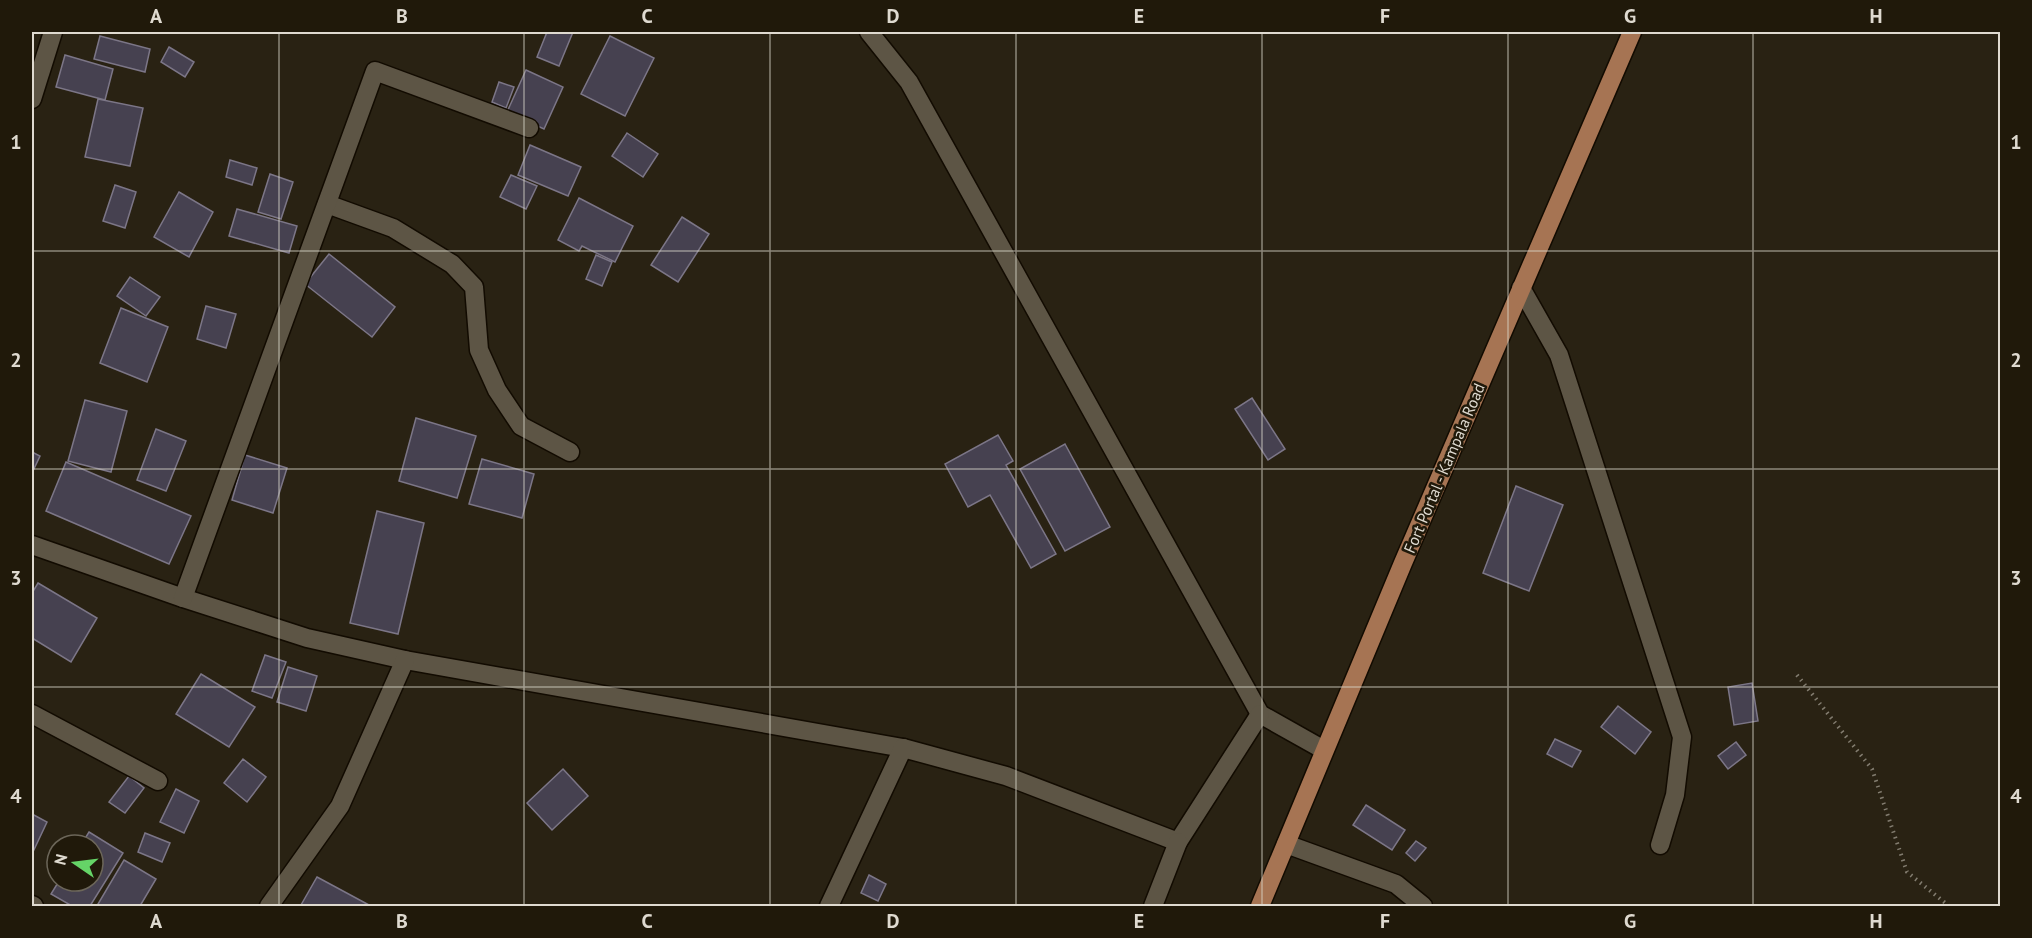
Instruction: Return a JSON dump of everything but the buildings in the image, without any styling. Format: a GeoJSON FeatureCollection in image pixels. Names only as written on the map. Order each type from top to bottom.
{"type":"FeatureCollection","features":[{"type":"Feature","properties":{"kind":"main road","name":"Fort Portal - Kampala Road"},"geometry":{"type":"LineString","coordinates":[[1260,906],[1402,563],[1632,32]]}},
{"type":"Feature","properties":{"kind":"street"},"geometry":{"type":"LineString","coordinates":[[32,99],[53,32]]}},
{"type":"Feature","properties":{"kind":"street"},"geometry":{"type":"LineString","coordinates":[[869,32],[909,82],[1260,714],[1324,750]]}},
{"type":"Feature","properties":{"kind":"street"},"geometry":{"type":"LineString","coordinates":[[183,598],[375,71],[529,128]]}},
{"type":"Feature","properties":{"kind":"street"},"geometry":{"type":"LineString","coordinates":[[327,204],[393,228],[452,264],[474,287],[479,350],[497,390],[521,426],[570,452]]}},
{"type":"Feature","properties":{"kind":"street"},"geometry":{"type":"LineString","coordinates":[[1521,288],[1559,355],[1682,737],[1675,795],[1660,844]]}},
{"type":"Feature","properties":{"kind":"street"},"geometry":{"type":"LineString","coordinates":[[32,545],[183,598],[307,638],[405,660],[903,748],[1006,776],[1178,842]]}},
{"type":"Feature","properties":{"kind":"street"},"geometry":{"type":"LineString","coordinates":[[269,906],[340,806],[405,660]]}},
{"type":"Feature","properties":{"kind":"street"},"geometry":{"type":"LineString","coordinates":[[32,714],[158,780]]}},
{"type":"Feature","properties":{"kind":"street"},"geometry":{"type":"LineString","coordinates":[[1153,906],[1178,842],[1260,714]]}},
{"type":"Feature","properties":{"kind":"street"},"geometry":{"type":"LineString","coordinates":[[829,906],[903,748]]}},
{"type":"Feature","properties":{"kind":"street"},"geometry":{"type":"LineString","coordinates":[[1286,844],[1396,884],[1423,906]]}},
{"type":"Feature","properties":{"kind":"path"},"geometry":{"type":"LineString","coordinates":[[1797,675],[1872,769],[1907,872],[1948,906]]}}]}
